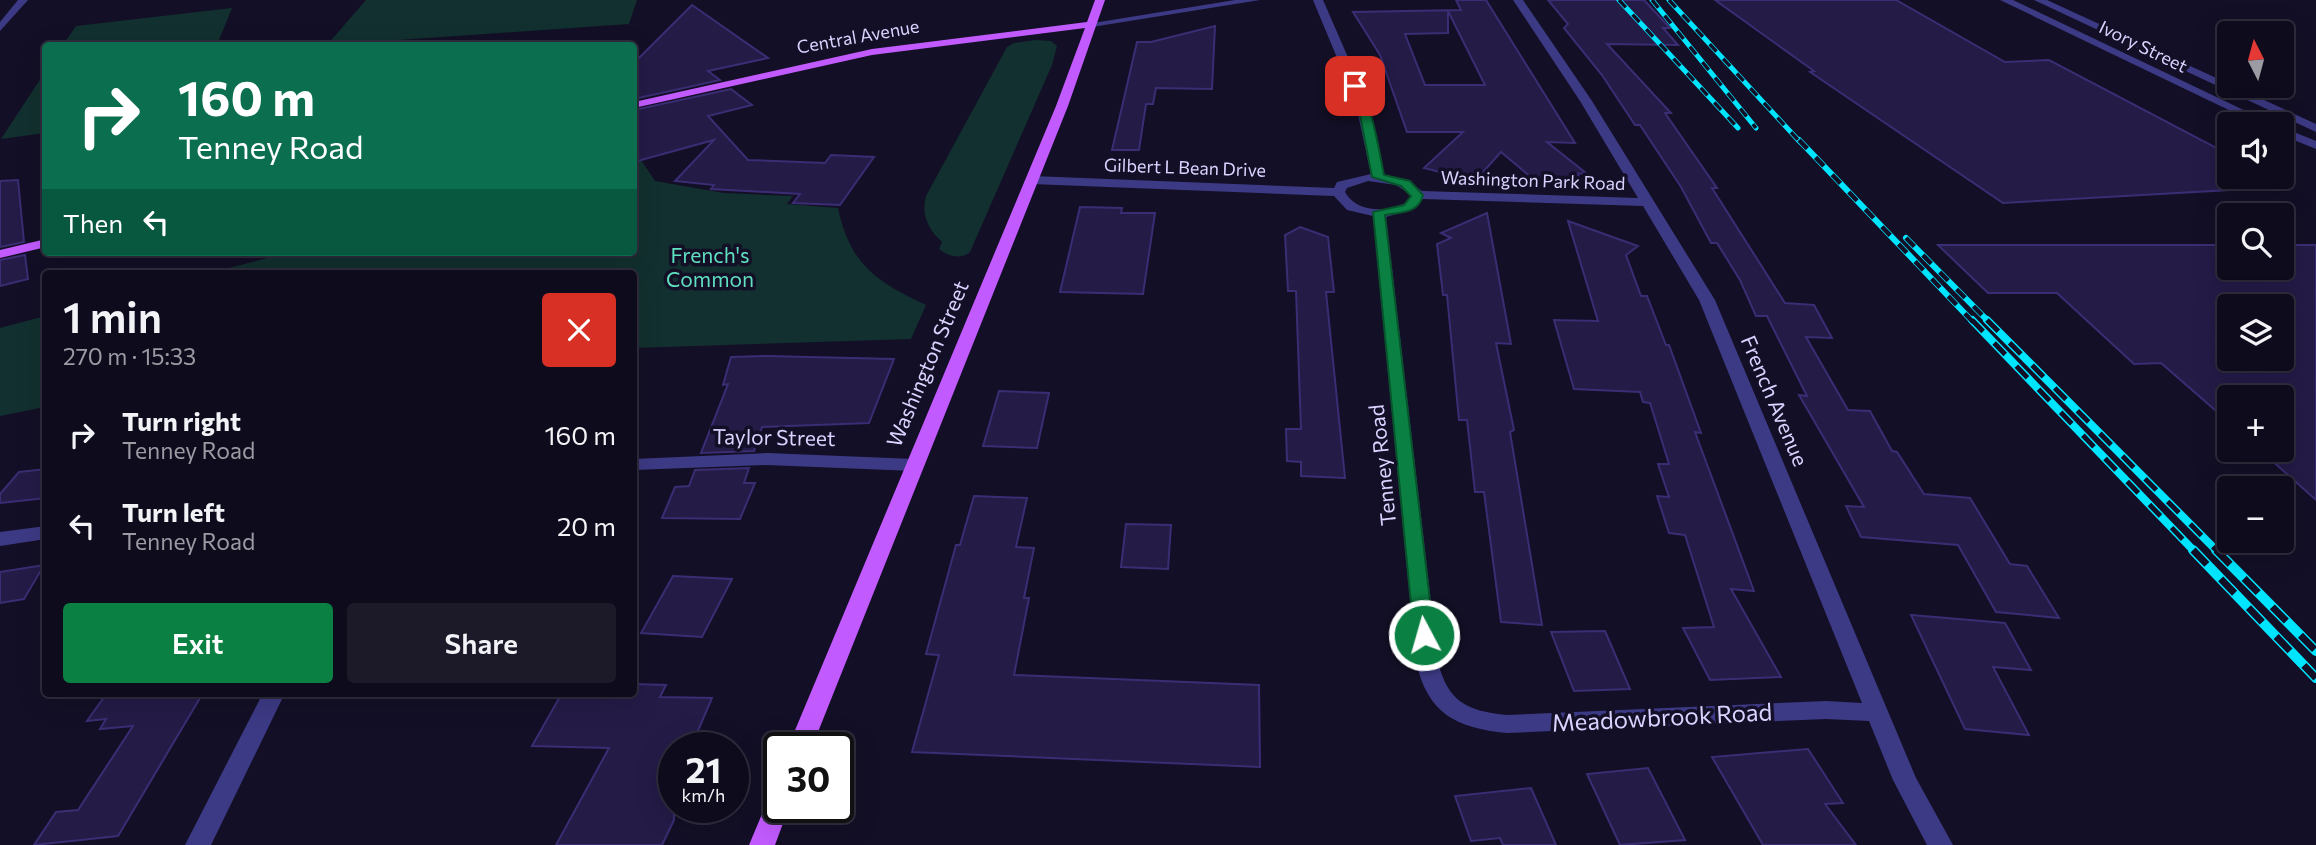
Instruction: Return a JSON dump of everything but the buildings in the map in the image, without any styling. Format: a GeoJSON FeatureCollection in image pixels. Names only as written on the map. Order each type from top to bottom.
{"type":"FeatureCollection","features":[{"type":"Feature","properties":{"kind":"main road","name":"Washington Street"},"geometry":{"type":"LineString","coordinates":[[806,732],[1101,1]]}},
{"type":"Feature","properties":{"kind":"main road","name":"Central Avenue"},"geometry":{"type":"LineString","coordinates":[[637,104],[881,51],[1092,24]]}},
{"type":"Feature","properties":{"kind":"main road"},"geometry":{"type":"LineString","coordinates":[[0,254],[42,244]]}},
{"type":"Feature","properties":{"kind":"main road"},"geometry":{"type":"LineString","coordinates":[[762,845],[771,823]]}},
{"type":"Feature","properties":{"kind":"street"},"geometry":{"type":"LineString","coordinates":[[0,28],[23,0]]}},
{"type":"Feature","properties":{"kind":"street"},"geometry":{"type":"LineString","coordinates":[[1092,24],[1255,0]]}},
{"type":"Feature","properties":{"kind":"street"},"geometry":{"type":"LineString","coordinates":[[1318,0],[1361,101],[1378,177]]}},
{"type":"Feature","properties":{"kind":"street","name":"French Avenue"},"geometry":{"type":"LineString","coordinates":[[1518,0],[1586,101],[1707,300],[1905,780],[1940,845]]}},
{"type":"Feature","properties":{"kind":"street","name":"Ivory Street"},"geometry":{"type":"LineString","coordinates":[[2005,0],[2242,112]]}},
{"type":"Feature","properties":{"kind":"street","name":"Ivory Street"},"geometry":{"type":"LineString","coordinates":[[2039,0],[2316,128]]}},
{"type":"Feature","properties":{"kind":"street"},"geometry":{"type":"LineString","coordinates":[[2294,136],[2316,145]]}},
{"type":"Feature","properties":{"kind":"street"},"geometry":{"type":"LineString","coordinates":[[1378,177],[1406,184],[1417,195],[1415,203],[1408,208],[1379,212],[1346,204],[1338,192],[1349,181],[1378,177]]}},
{"type":"Feature","properties":{"kind":"street","name":"Gilbert L Bean Drive"},"geometry":{"type":"LineString","coordinates":[[1031,180],[1338,192]]}},
{"type":"Feature","properties":{"kind":"street","name":"Washington Park Road"},"geometry":{"type":"LineString","coordinates":[[1417,195],[1648,202]]}},
{"type":"Feature","properties":{"kind":"street","name":"Tenney Road"},"geometry":{"type":"LineString","coordinates":[[1379,212],[1427,662],[1433,685],[1450,706]]}},
{"type":"Feature","properties":{"kind":"street","name":"Taylor Street"},"geometry":{"type":"LineString","coordinates":[[637,465],[766,459],[914,465]]}},
{"type":"Feature","properties":{"kind":"street"},"geometry":{"type":"LineString","coordinates":[[0,538],[42,533]]}},
{"type":"Feature","properties":{"kind":"street"},"geometry":{"type":"LineString","coordinates":[[198,845],[272,697]]}},
{"type":"Feature","properties":{"kind":"street","name":"Meadowbrook Road"},"geometry":{"type":"LineString","coordinates":[[1450,706],[1474,720],[1507,724],[1826,710],[1878,713]]}},
{"type":"Feature","properties":{"kind":"green space"},"geometry":{"type":"Polygon","coordinates":[[[366,0],[637,0],[629,24],[370,42],[330,42],[366,0]]]}},
{"type":"Feature","properties":{"kind":"green space"},"geometry":{"type":"Polygon","coordinates":[[[232,8],[218,42],[65,42],[76,26],[232,8]]]}},
{"type":"Feature","properties":{"kind":"green space"},"geometry":{"type":"Polygon","coordinates":[[[1051,41],[1057,46],[1052,65],[970,252],[959,256],[946,254],[939,249],[942,242],[927,221],[924,209],[926,196],[1007,47],[1014,43],[1051,41]]]}},
{"type":"Feature","properties":{"kind":"green space"},"geometry":{"type":"Polygon","coordinates":[[[42,77],[42,133],[1,139],[42,77]]]}},
{"type":"Feature","properties":{"kind":"green space","name":"French's Common"},"geometry":{"type":"Polygon","coordinates":[[[641,160],[655,181],[724,193],[793,196],[787,204],[838,208],[850,243],[867,268],[892,288],[926,305],[911,339],[637,348],[637,270],[221,270],[275,256],[637,256],[637,161],[641,160]]]}},
{"type":"Feature","properties":{"kind":"green space"},"geometry":{"type":"Polygon","coordinates":[[[42,317],[42,408],[0,416],[0,328],[42,317]]]}},
{"type":"Feature","properties":{"kind":"railway"},"geometry":{"type":"LineString","coordinates":[[1619,0],[1738,128]]}},
{"type":"Feature","properties":{"kind":"railway"},"geometry":{"type":"LineString","coordinates":[[1652,0],[1756,128]]}},
{"type":"Feature","properties":{"kind":"railway"},"geometry":{"type":"LineString","coordinates":[[1669,0],[1800,142]]}},
{"type":"Feature","properties":{"kind":"railway"},"geometry":{"type":"LineString","coordinates":[[1799,140],[1973,322]]}},
{"type":"Feature","properties":{"kind":"railway"},"geometry":{"type":"LineString","coordinates":[[1906,238],[1989,322]]}},
{"type":"Feature","properties":{"kind":"railway"},"geometry":{"type":"LineString","coordinates":[[1972,320],[2195,552]]}},
{"type":"Feature","properties":{"kind":"railway"},"geometry":{"type":"LineString","coordinates":[[1987,320],[2217,551]]}},
{"type":"Feature","properties":{"kind":"railway"},"geometry":{"type":"LineString","coordinates":[[2193,550],[2316,678]]}},
{"type":"Feature","properties":{"kind":"railway"},"geometry":{"type":"LineString","coordinates":[[2216,550],[2316,651]]}},
{"type":"Feature","properties":{"kind":"route"},"geometry":{"type":"LineString","coordinates":[[1355,86],[1365,115],[1378,177],[1406,184],[1418,198],[1408,208],[1379,212],[1424,635]]}}]}
